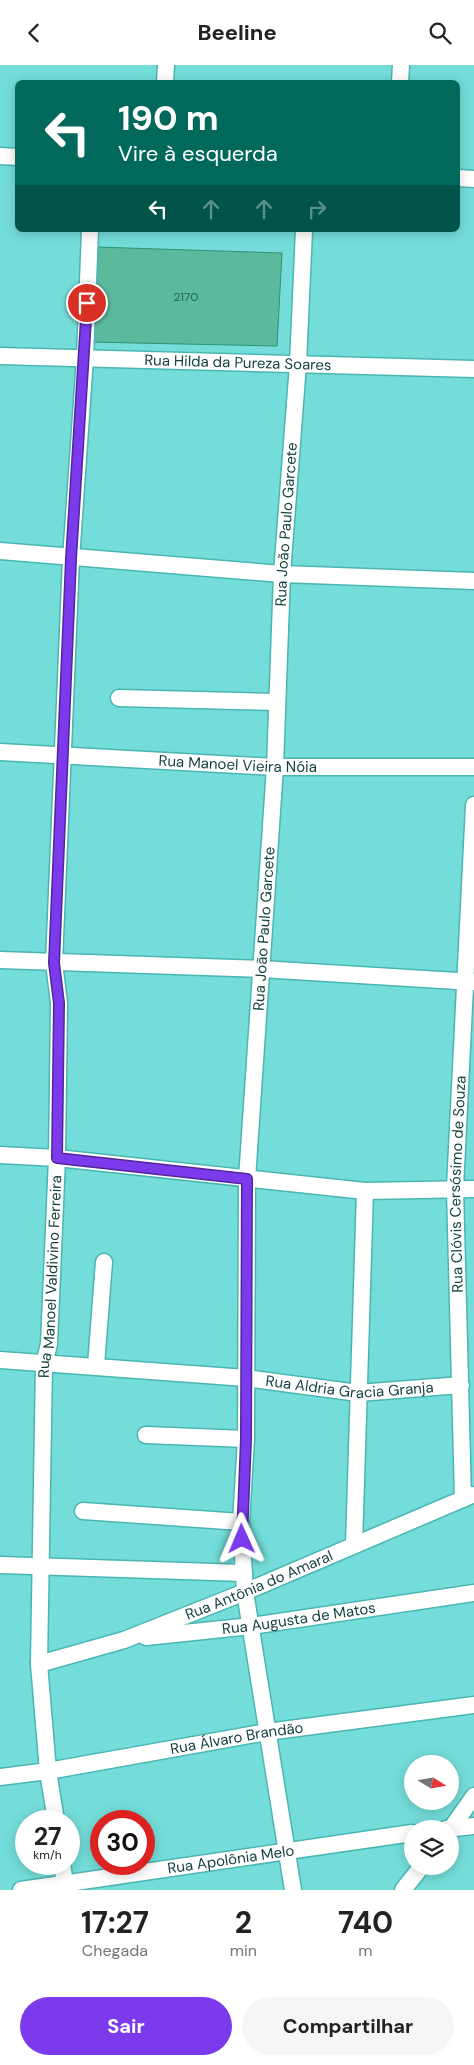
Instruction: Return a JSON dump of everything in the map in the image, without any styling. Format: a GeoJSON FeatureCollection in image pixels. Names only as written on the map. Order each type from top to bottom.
{"type":"FeatureCollection","features":[{"type":"Feature","properties":{"kind":"street"},"geometry":{"type":"LineString","coordinates":[[165,80],[166,65]]}},
{"type":"Feature","properties":{"kind":"street"},"geometry":{"type":"LineString","coordinates":[[400,80],[401,65]]}},
{"type":"Feature","properties":{"kind":"street"},"geometry":{"type":"LineString","coordinates":[[0,156],[15,157]]}},
{"type":"Feature","properties":{"kind":"street"},"geometry":{"type":"LineString","coordinates":[[460,178],[474,179]]}},
{"type":"Feature","properties":{"kind":"street","name":"Rua Manoel Valdivino Ferreira"},"geometry":{"type":"LineString","coordinates":[[54,1810],[48,1771],[39,1664],[44,1364],[49,1344],[57,1158],[59,1003],[54,963],[71,559],[85,357],[90,232]]}},
{"type":"Feature","properties":{"kind":"street","name":"Rua João Paulo Garcete"},"geometry":{"type":"LineString","coordinates":[[293,1890],[245,1591],[241,1522],[246,1439],[247,1179],[275,767],[282,574],[298,364],[304,232]]}},
{"type":"Feature","properties":{"kind":"street","name":"Rua Hilda da Pureza Soares"},"geometry":{"type":"LineString","coordinates":[[0,356],[474,369]]}},
{"type":"Feature","properties":{"kind":"street"},"geometry":{"type":"LineString","coordinates":[[0,551],[71,559],[282,574],[474,581]]}},
{"type":"Feature","properties":{"kind":"street"},"geometry":{"type":"LineString","coordinates":[[119,698],[277,703]]}},
{"type":"Feature","properties":{"kind":"street","name":"Rua Manoel Vieira Nóia"},"geometry":{"type":"LineString","coordinates":[[0,752],[275,767],[474,767]]}},
{"type":"Feature","properties":{"kind":"street","name":"Rua Clóvis Cersósimo de Souza"},"geometry":{"type":"LineString","coordinates":[[469,1497],[461,1385],[455,1188],[470,982],[474,805]]}},
{"type":"Feature","properties":{"kind":"street"},"geometry":{"type":"LineString","coordinates":[[0,961],[261,969],[470,982]]}},
{"type":"Feature","properties":{"kind":"street"},"geometry":{"type":"LineString","coordinates":[[0,1155],[57,1158],[365,1191],[474,1189]]}},
{"type":"Feature","properties":{"kind":"street"},"geometry":{"type":"LineString","coordinates":[[354,1545],[365,1191]]}},
{"type":"Feature","properties":{"kind":"street"},"geometry":{"type":"LineString","coordinates":[[96,1365],[104,1262]]}},
{"type":"Feature","properties":{"kind":"street","name":"Rua Aldria Gracia Granja"},"geometry":{"type":"LineString","coordinates":[[0,1359],[44,1364],[96,1365],[246,1378],[358,1393],[461,1385]]}},
{"type":"Feature","properties":{"kind":"street"},"geometry":{"type":"LineString","coordinates":[[146,1435],[246,1439]]}},
{"type":"Feature","properties":{"kind":"street","name":"Rua Antônia do Amaral"},"geometry":{"type":"LineString","coordinates":[[39,1664],[124,1639],[245,1591],[469,1497]]}},
{"type":"Feature","properties":{"kind":"street"},"geometry":{"type":"LineString","coordinates":[[83,1511],[241,1522]]}},
{"type":"Feature","properties":{"kind":"street"},"geometry":{"type":"LineString","coordinates":[[0,1565],[42,1568],[244,1573]]}},
{"type":"Feature","properties":{"kind":"street","name":"Rua Augusta de Matos"},"geometry":{"type":"LineString","coordinates":[[124,1639],[251,1626],[474,1593]]}},
{"type":"Feature","properties":{"kind":"street","name":"Rua Álvaro Brandão"},"geometry":{"type":"LineString","coordinates":[[0,1777],[48,1771],[268,1731],[474,1705]]}},
{"type":"Feature","properties":{"kind":"street"},"geometry":{"type":"LineString","coordinates":[[456,1820],[474,1796]]}},
{"type":"Feature","properties":{"kind":"street"},"geometry":{"type":"LineString","coordinates":[[459,1827],[474,1825]]}},
{"type":"Feature","properties":{"kind":"street","name":"Rua Apolônia Melo"},"geometry":{"type":"LineString","coordinates":[[21,1890],[66,1886],[404,1834]]}},
{"type":"Feature","properties":{"kind":"street"},"geometry":{"type":"LineString","coordinates":[[403,1890],[415,1875]]}},
{"type":"Feature","properties":{"kind":"building"},"geometry":{"type":"Polygon","coordinates":[[[96,247],[282,253],[277,346],[89,342],[96,247]]]}},
{"type":"Feature","properties":{"kind":"route"},"geometry":{"type":"LineString","coordinates":[[87,303],[71,559],[54,963],[59,1003],[57,1158],[247,1179],[246,1439],[241,1522],[242,1539]]}}]}
